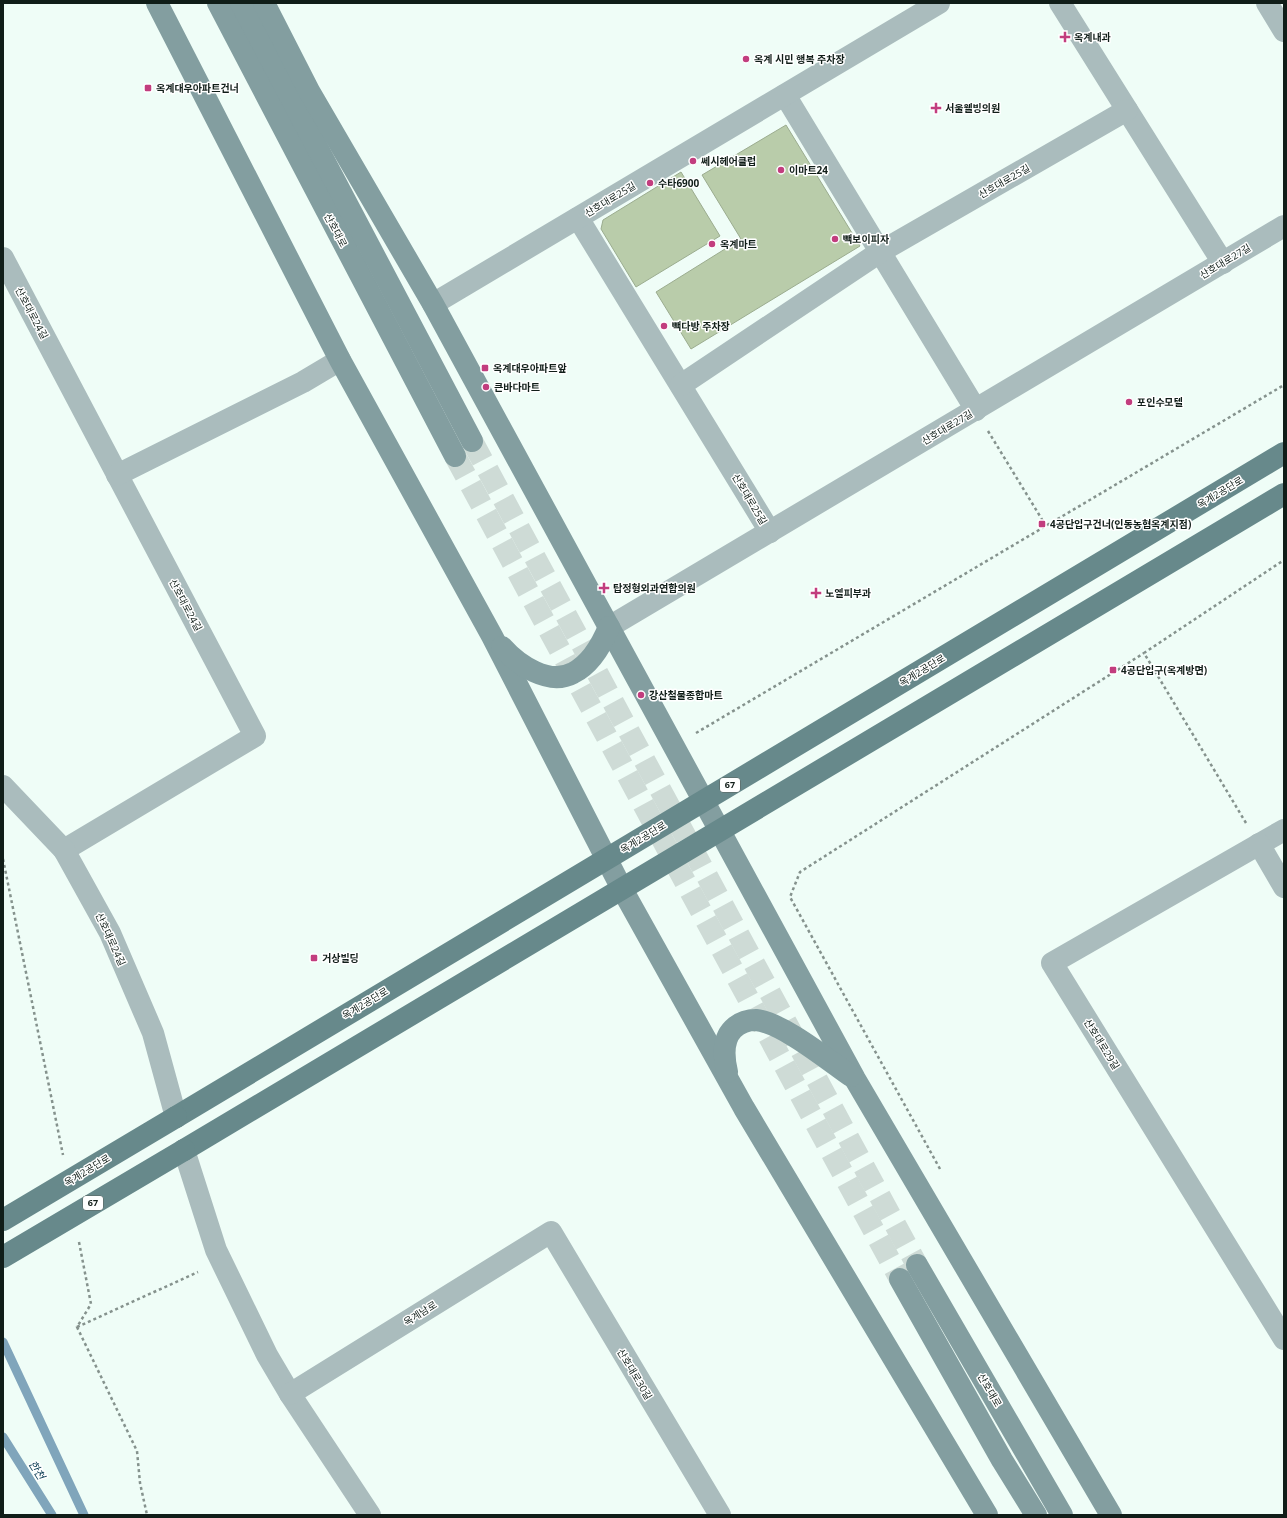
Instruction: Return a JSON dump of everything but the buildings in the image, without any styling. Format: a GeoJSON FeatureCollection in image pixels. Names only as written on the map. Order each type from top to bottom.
{"type":"FeatureCollection","features":[{"type":"Feature","properties":{"kind":"main road","name":"옥계2공단로"},"geometry":{"type":"LineString","coordinates":[[3,1220],[1284,453]]}},
{"type":"Feature","properties":{"kind":"main road","name":"67"},"geometry":{"type":"LineString","coordinates":[[3,1257],[1284,494]]}},
{"type":"Feature","properties":{"kind":"street"},"geometry":{"type":"LineString","coordinates":[[157,3],[340,360],[492,636],[605,859],[730,1082],[987,1515]]}},
{"type":"Feature","properties":{"kind":"street","name":"산호대로"},"geometry":{"type":"LineString","coordinates":[[218,3],[455,456]]}},
{"type":"Feature","properties":{"kind":"street"},"geometry":{"type":"LineString","coordinates":[[241,3],[472,442]]}},
{"type":"Feature","properties":{"kind":"street"},"geometry":{"type":"LineString","coordinates":[[264,3],[309,91],[433,304],[855,1079],[1111,1515]]}},
{"type":"Feature","properties":{"kind":"street","name":"산호대로25길"},"geometry":{"type":"LineString","coordinates":[[433,304],[939,3]]}},
{"type":"Feature","properties":{"kind":"street"},"geometry":{"type":"LineString","coordinates":[[1060,3],[1223,263]]}},
{"type":"Feature","properties":{"kind":"street"},"geometry":{"type":"LineString","coordinates":[[1267,3],[1284,31]]}},
{"type":"Feature","properties":{"kind":"street"},"geometry":{"type":"LineString","coordinates":[[785,95],[976,410]]}},
{"type":"Feature","properties":{"kind":"street","name":"산호대로25길"},"geometry":{"type":"LineString","coordinates":[[681,385],[880,252],[1127,110]]}},
{"type":"Feature","properties":{"kind":"street","name":"산호대로25길"},"geometry":{"type":"LineString","coordinates":[[578,218],[770,532]]}},
{"type":"Feature","properties":{"kind":"street","name":"산호대로27길"},"geometry":{"type":"LineString","coordinates":[[609,627],[1284,226]]}},
{"type":"Feature","properties":{"kind":"street","name":"산호대로24길"},"geometry":{"type":"LineString","coordinates":[[3,258],[255,736],[64,850]]}},
{"type":"Feature","properties":{"kind":"street"},"geometry":{"type":"LineString","coordinates":[[117,475],[304,382],[340,360]]}},
{"type":"Feature","properties":{"kind":"street"},"geometry":{"type":"LineString","coordinates":[[492,636],[508,654],[525,667],[540,674],[556,677],[574,673],[583,666],[592,656],[609,627]]}},
{"type":"Feature","properties":{"kind":"street","name":"산호대로24길"},"geometry":{"type":"LineString","coordinates":[[3,786],[64,850],[110,933],[152,1033],[176,1117]]}},
{"type":"Feature","properties":{"kind":"street","name":"산호대로29길"},"geometry":{"type":"LineString","coordinates":[[1281,1329],[1052,963],[1284,830]]}},
{"type":"Feature","properties":{"kind":"street"},"geometry":{"type":"LineString","coordinates":[[1258,844],[1284,887]]}},
{"type":"Feature","properties":{"kind":"street"},"geometry":{"type":"LineString","coordinates":[[730,1082],[725,1062],[725,1049],[728,1037],[732,1030],[739,1024],[755,1020],[768,1023],[782,1029],[855,1079]]}},
{"type":"Feature","properties":{"kind":"street"},"geometry":{"type":"LineString","coordinates":[[184,1150],[216,1250],[267,1355],[290,1394],[370,1515]]}},
{"type":"Feature","properties":{"kind":"street","name":"옥계남로"},"geometry":{"type":"LineString","coordinates":[[290,1394],[551,1232]]}},
{"type":"Feature","properties":{"kind":"street","name":"산호대로30길"},"geometry":{"type":"LineString","coordinates":[[551,1232],[720,1515]]}},
{"type":"Feature","properties":{"kind":"street","name":"산호대로"},"geometry":{"type":"LineString","coordinates":[[917,1265],[1062,1515]]}},
{"type":"Feature","properties":{"kind":"street"},"geometry":{"type":"LineString","coordinates":[[900,1279],[1002,1460],[1036,1515]]}},
{"type":"Feature","properties":{"kind":"path"},"geometry":{"type":"LineString","coordinates":[[674,746],[1284,385]]}},
{"type":"Feature","properties":{"kind":"path"},"geometry":{"type":"LineString","coordinates":[[976,410],[1046,526]]}},
{"type":"Feature","properties":{"kind":"path"},"geometry":{"type":"LineString","coordinates":[[942,1173],[790,897],[800,872],[1144,653],[1284,560]]}},
{"type":"Feature","properties":{"kind":"path"},"geometry":{"type":"LineString","coordinates":[[1144,653],[1258,844]]}},
{"type":"Feature","properties":{"kind":"path"},"geometry":{"type":"LineString","coordinates":[[77,1328],[221,1261]]}},
{"type":"Feature","properties":{"kind":"waterway"},"geometry":{"type":"LineString","coordinates":[[3,1342],[84,1515]]}},
{"type":"Feature","properties":{"kind":"waterway","name":"한천"},"geometry":{"type":"LineString","coordinates":[[3,1437],[52,1515]]}},
{"type":"Feature","properties":{"kind":"tunnel"},"geometry":{"type":"LineString","coordinates":[[472,441],[917,1265]]}},
{"type":"Feature","properties":{"kind":"tunnel"},"geometry":{"type":"LineString","coordinates":[[455,456],[900,1279]]}},
{"type":"Feature","properties":{"kind":"place","name":"옥계내과"},"geometry":{"type":"Point","coordinates":[1065,37]}},
{"type":"Feature","properties":{"kind":"place","name":"옥계 시민 행복 주차장"},"geometry":{"type":"Point","coordinates":[746,59]}},
{"type":"Feature","properties":{"kind":"place","name":"옥계대우아파트건너"},"geometry":{"type":"Point","coordinates":[148,88]}},
{"type":"Feature","properties":{"kind":"place","name":"서울웰빙의원"},"geometry":{"type":"Point","coordinates":[936,108]}},
{"type":"Feature","properties":{"kind":"place","name":"쎄시헤어클럽"},"geometry":{"type":"Point","coordinates":[693,161]}},
{"type":"Feature","properties":{"kind":"place","name":"이마트24"},"geometry":{"type":"Point","coordinates":[781,170]}},
{"type":"Feature","properties":{"kind":"place","name":"수타6900"},"geometry":{"type":"Point","coordinates":[650,183]}},
{"type":"Feature","properties":{"kind":"place","name":"빽보이피자"},"geometry":{"type":"Point","coordinates":[835,239]}},
{"type":"Feature","properties":{"kind":"place","name":"옥계마트"},"geometry":{"type":"Point","coordinates":[712,244]}},
{"type":"Feature","properties":{"kind":"place","name":"빽다방 주차장"},"geometry":{"type":"Point","coordinates":[664,326]}},
{"type":"Feature","properties":{"kind":"place","name":"옥계대우아파트앞"},"geometry":{"type":"Point","coordinates":[485,368]}},
{"type":"Feature","properties":{"kind":"place","name":"큰바다마트"},"geometry":{"type":"Point","coordinates":[486,387]}},
{"type":"Feature","properties":{"kind":"place","name":"포인수모텔"},"geometry":{"type":"Point","coordinates":[1129,402]}},
{"type":"Feature","properties":{"kind":"place","name":"4공단입구건너(인동농협옥계지점)"},"geometry":{"type":"Point","coordinates":[1042,524]}},
{"type":"Feature","properties":{"kind":"place","name":"탑정형외과연합의원"},"geometry":{"type":"Point","coordinates":[604,588]}},
{"type":"Feature","properties":{"kind":"place","name":"노엘피부과"},"geometry":{"type":"Point","coordinates":[816,593]}},
{"type":"Feature","properties":{"kind":"place","name":"4공단입구(옥계방면)"},"geometry":{"type":"Point","coordinates":[1113,670]}},
{"type":"Feature","properties":{"kind":"place","name":"강산철물종합마트"},"geometry":{"type":"Point","coordinates":[641,695]}},
{"type":"Feature","properties":{"kind":"place","name":"거상빌딩"},"geometry":{"type":"Point","coordinates":[314,958]}}]}
